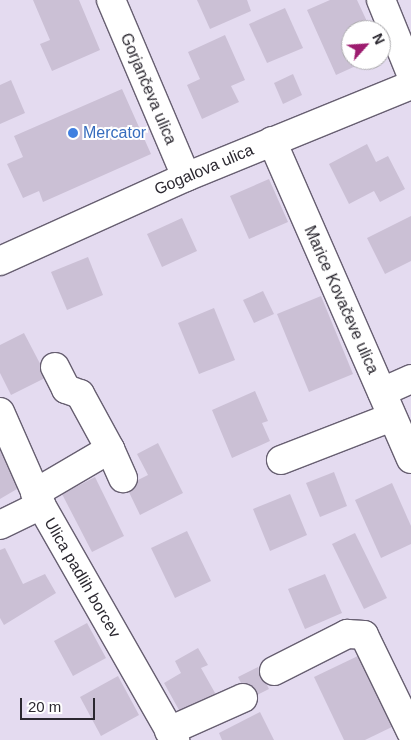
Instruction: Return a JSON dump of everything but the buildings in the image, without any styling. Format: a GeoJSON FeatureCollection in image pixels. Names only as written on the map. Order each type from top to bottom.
{"type":"FeatureCollection","features":[{"type":"Feature","properties":{"kind":"street","name":"Gorjančeva ulica"},"geometry":{"type":"LineString","coordinates":[[111,0],[186,177]]}},
{"type":"Feature","properties":{"kind":"street"},"geometry":{"type":"LineString","coordinates":[[381,0],[411,74]]}},
{"type":"Feature","properties":{"kind":"street","name":"Gogalova ulica"},"geometry":{"type":"LineString","coordinates":[[0,261],[186,177],[411,85]]}},
{"type":"Feature","properties":{"kind":"street","name":"Marice Kovačeve ulica"},"geometry":{"type":"LineString","coordinates":[[272,141],[411,459]]}},
{"type":"Feature","properties":{"kind":"street"},"geometry":{"type":"LineString","coordinates":[[55,367],[66,389],[80,394],[110,449],[123,478]]}},
{"type":"Feature","properties":{"kind":"street"},"geometry":{"type":"LineString","coordinates":[[382,392],[411,379]]}},
{"type":"Feature","properties":{"kind":"street","name":"Ulica padlih borcev"},"geometry":{"type":"LineString","coordinates":[[0,412],[38,499],[172,735]]}},
{"type":"Feature","properties":{"kind":"street"},"geometry":{"type":"LineString","coordinates":[[281,460],[392,417]]}},
{"type":"Feature","properties":{"kind":"street"},"geometry":{"type":"LineString","coordinates":[[0,525],[110,449]]}},
{"type":"Feature","properties":{"kind":"street"},"geometry":{"type":"LineString","coordinates":[[274,671],[347,634],[364,635],[411,732]]}},
{"type":"Feature","properties":{"kind":"street"},"geometry":{"type":"LineString","coordinates":[[172,735],[243,698]]}},
{"type":"Feature","properties":{"kind":"place","name":"Mercator"},"geometry":{"type":"Point","coordinates":[73,133]}}]}
